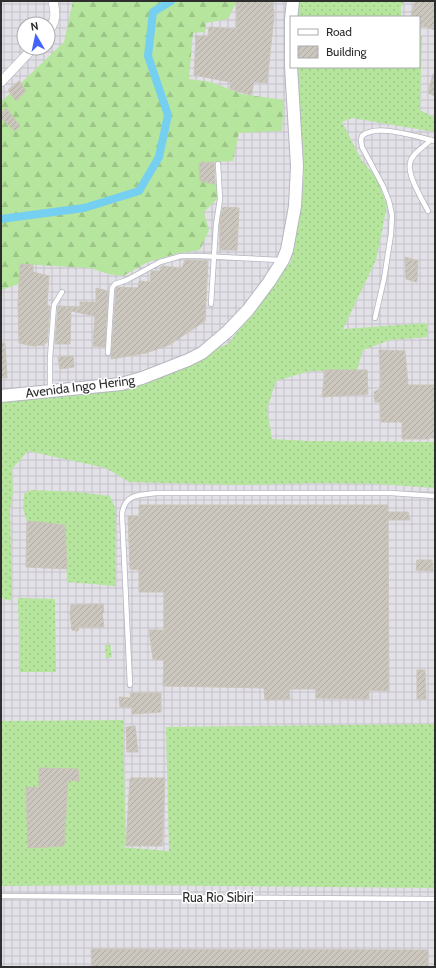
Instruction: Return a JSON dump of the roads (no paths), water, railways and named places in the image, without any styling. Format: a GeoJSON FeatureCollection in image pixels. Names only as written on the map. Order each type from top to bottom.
{"type":"FeatureCollection","features":[{"type":"Feature","properties":{"kind":"main road","name":"Avenida Ingo Hering"},"geometry":{"type":"LineString","coordinates":[[291,16],[293,1]]}},
{"type":"Feature","properties":{"kind":"main road","name":"Avenida Ingo Hering"},"geometry":{"type":"LineString","coordinates":[[1,396],[121,384],[133,381],[188,360],[202,353],[228,332],[248,310],[283,260],[289,241],[295,206],[297,175],[291,68]]}},
{"type":"Feature","properties":{"kind":"street"},"geometry":{"type":"LineString","coordinates":[[53,1],[55,16]]}},
{"type":"Feature","properties":{"kind":"street"},"geometry":{"type":"LineString","coordinates":[[1,82],[25,56]]}},
{"type":"Feature","properties":{"kind":"lane"},"geometry":{"type":"LineString","coordinates":[[375,318],[384,279],[391,234],[392,215],[389,201],[383,186],[362,147],[362,136],[371,131],[382,131],[433,140]]}},
{"type":"Feature","properties":{"kind":"lane"},"geometry":{"type":"LineString","coordinates":[[428,210],[415,185],[410,163],[414,155],[433,140]]}},
{"type":"Feature","properties":{"kind":"lane"},"geometry":{"type":"LineString","coordinates":[[211,304],[216,225],[220,199],[218,164]]}},
{"type":"Feature","properties":{"kind":"lane"},"geometry":{"type":"LineString","coordinates":[[108,353],[113,286],[160,262],[181,256],[214,256],[283,260]]}},
{"type":"Feature","properties":{"kind":"lane"},"geometry":{"type":"LineString","coordinates":[[50,391],[50,358],[54,305],[62,292]]}},
{"type":"Feature","properties":{"kind":"lane"},"geometry":{"type":"LineString","coordinates":[[130,685],[122,514],[123,507],[127,500],[131,497],[157,494],[391,493],[435,496]]}},
{"type":"Feature","properties":{"kind":"lane","name":"Rua Rio Sibiri"},"geometry":{"type":"LineString","coordinates":[[1,896],[435,899]]}},
{"type":"Feature","properties":{"kind":"waterway"},"geometry":{"type":"LineString","coordinates":[[1,219],[84,208],[139,191],[159,157],[168,115],[148,56],[153,12],[171,1]]}}]}
